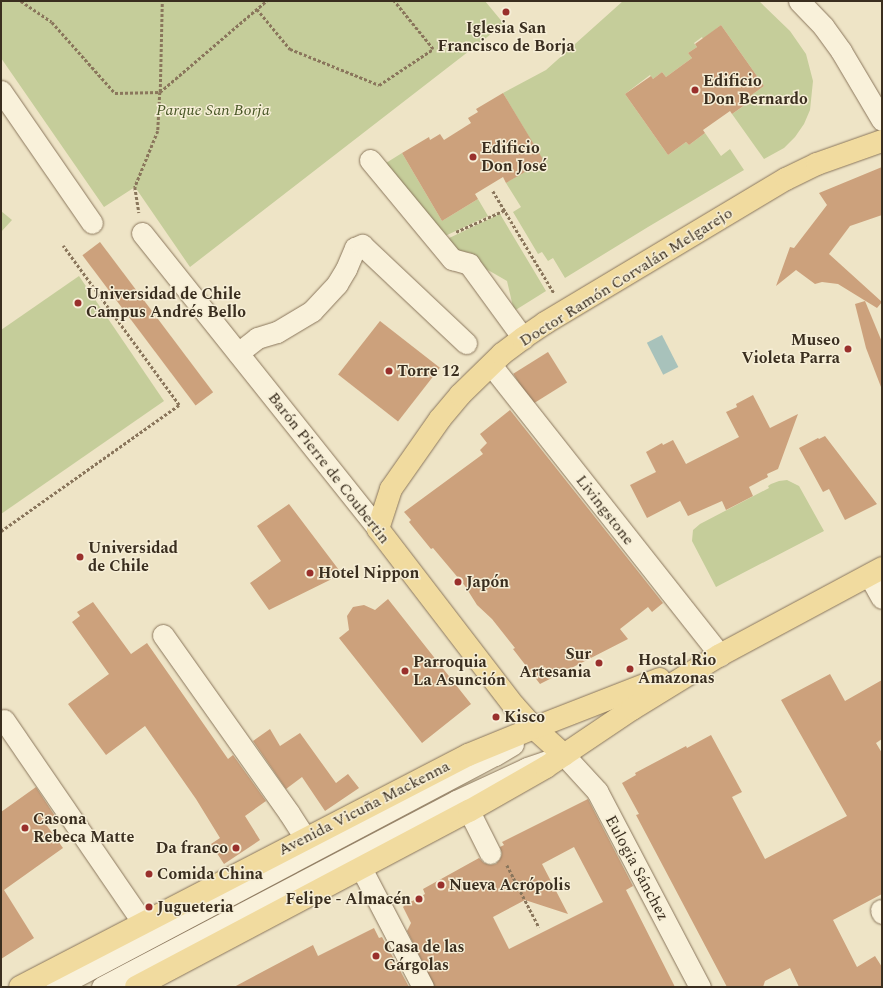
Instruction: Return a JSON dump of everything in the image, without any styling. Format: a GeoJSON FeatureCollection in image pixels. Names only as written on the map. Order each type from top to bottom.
{"type":"FeatureCollection","features":[{"type":"Feature","properties":{"kind":"main road","name":"Doctor Ramón Corvalán Melgarejo"},"geometry":{"type":"LineString","coordinates":[[378,529],[391,489],[421,444],[460,395],[491,365],[523,338],[565,311],[786,179],[817,164],[882,141]]}},
{"type":"Feature","properties":{"kind":"main road","name":"Barón Pierre de Coubertin"},"geometry":{"type":"LineString","coordinates":[[378,529],[514,706],[534,728],[564,755]]}},
{"type":"Feature","properties":{"kind":"main road","name":"Avenida Vicuña Mackenna"},"geometry":{"type":"LineString","coordinates":[[136,987],[469,811],[564,755],[632,709],[720,655],[875,572]]}},
{"type":"Feature","properties":{"kind":"main road","name":"Avenida Vicuña Mackenna"},"geometry":{"type":"LineString","coordinates":[[20,987],[305,838],[468,755],[720,655]]}},
{"type":"Feature","properties":{"kind":"street"},"geometry":{"type":"LineString","coordinates":[[799,1],[823,26],[841,51],[882,120]]}},
{"type":"Feature","properties":{"kind":"street"},"geometry":{"type":"LineString","coordinates":[[1,91],[92,223]]}},
{"type":"Feature","properties":{"kind":"street"},"geometry":{"type":"LineString","coordinates":[[370,160],[452,259],[469,264],[523,338]]}},
{"type":"Feature","properties":{"kind":"street","name":"Barón Pierre de Coubertin"},"geometry":{"type":"LineString","coordinates":[[142,233],[378,529]]}},
{"type":"Feature","properties":{"kind":"street"},"geometry":{"type":"LineString","coordinates":[[238,354],[257,338],[277,332],[312,311],[337,284],[346,269],[355,248],[362,245],[466,343]]}},
{"type":"Feature","properties":{"kind":"street","name":"Livingstone"},"geometry":{"type":"LineString","coordinates":[[491,365],[720,655]]}},
{"type":"Feature","properties":{"kind":"street"},"geometry":{"type":"LineString","coordinates":[[875,572],[882,598]]}},
{"type":"Feature","properties":{"kind":"street"},"geometry":{"type":"LineString","coordinates":[[163,635],[289,813],[305,838]]}},
{"type":"Feature","properties":{"kind":"street"},"geometry":{"type":"LineString","coordinates":[[4,720],[143,923]]}},
{"type":"Feature","properties":{"kind":"street"},"geometry":{"type":"LineString","coordinates":[[56,987],[495,755],[534,728]]}},
{"type":"Feature","properties":{"kind":"street"},"geometry":{"type":"LineString","coordinates":[[102,987],[456,801],[527,768],[564,755]]}},
{"type":"Feature","properties":{"kind":"street","name":"Eulogia Sánchez"},"geometry":{"type":"LineString","coordinates":[[564,755],[597,791],[700,987]]}},
{"type":"Feature","properties":{"kind":"street"},"geometry":{"type":"LineString","coordinates":[[469,811],[487,848]]}},
{"type":"Feature","properties":{"kind":"street"},"geometry":{"type":"LineString","coordinates":[[361,868],[423,987]]}},
{"type":"Feature","properties":{"kind":"path"},"geometry":{"type":"LineString","coordinates":[[21,1],[52,22],[115,93],[160,92],[266,1]]}},
{"type":"Feature","properties":{"kind":"path"},"geometry":{"type":"LineString","coordinates":[[142,233],[135,187],[158,131],[162,1]]}},
{"type":"Feature","properties":{"kind":"path"},"geometry":{"type":"LineString","coordinates":[[257,9],[290,49],[379,85],[433,49],[394,1]]}},
{"type":"Feature","properties":{"kind":"path"},"geometry":{"type":"LineString","coordinates":[[493,190],[565,311]]}},
{"type":"Feature","properties":{"kind":"path"},"geometry":{"type":"LineString","coordinates":[[437,241],[505,210]]}},
{"type":"Feature","properties":{"kind":"path"},"geometry":{"type":"LineString","coordinates":[[1,531],[179,405],[63,246]]}},
{"type":"Feature","properties":{"kind":"path"},"geometry":{"type":"LineString","coordinates":[[487,848],[501,854],[539,927]]}},
{"type":"Feature","properties":{"kind":"green space","name":"Parque San Borja"},"geometry":{"type":"Polygon","coordinates":[[[1,1],[485,1],[504,24],[190,267],[135,187],[104,207],[1,58],[1,1]]]}},
{"type":"Feature","properties":{"kind":"green space"},"geometry":{"type":"Polygon","coordinates":[[[623,1],[759,1],[790,31],[806,54],[813,81],[810,110],[804,124],[795,137],[784,148],[764,159],[732,114],[748,103],[746,99],[764,86],[721,25],[703,39],[702,37],[694,43],[697,47],[688,53],[692,58],[666,77],[662,72],[653,79],[650,75],[625,94],[668,155],[686,142],[689,145],[705,133],[721,156],[730,149],[744,170],[565,278],[553,258],[548,261],[542,252],[538,254],[513,212],[521,207],[506,183],[543,160],[503,93],[546,70],[623,1]]]}},
{"type":"Feature","properties":{"kind":"green space"},"geometry":{"type":"Polygon","coordinates":[[[402,153],[442,221],[478,199],[488,216],[445,236],[386,163],[402,153]]]}},
{"type":"Feature","properties":{"kind":"green space"},"geometry":{"type":"Polygon","coordinates":[[[1,211],[12,220],[1,232],[1,211]]]}},
{"type":"Feature","properties":{"kind":"green space"},"geometry":{"type":"Polygon","coordinates":[[[500,214],[546,291],[514,311],[507,281],[481,266],[471,253],[456,250],[447,239],[500,214]]]}},
{"type":"Feature","properties":{"kind":"green space"},"geometry":{"type":"Polygon","coordinates":[[[79,276],[164,401],[1,514],[1,330],[79,276]]]}},
{"type":"Feature","properties":{"kind":"green space"},"geometry":{"type":"Polygon","coordinates":[[[787,480],[799,486],[824,531],[716,587],[692,541],[693,530],[700,524],[769,488],[768,486],[771,484],[787,480]]]}},
{"type":"Feature","properties":{"kind":"water"},"geometry":{"type":"Polygon","coordinates":[[[662,335],[678,367],[663,375],[647,343],[662,335]]]}},
{"type":"Feature","properties":{"kind":"building","name":"Edificio Don Bernardo"},"geometry":{"type":"Polygon","coordinates":[[[721,25],[764,86],[746,99],[749,102],[732,114],[730,111],[703,130],[705,133],[689,145],[686,142],[668,155],[625,94],[651,76],[653,79],[662,72],[666,77],[692,58],[688,53],[697,47],[695,44],[721,25]]]}},
{"type":"Feature","properties":{"kind":"building","name":"Edificio Don José"},"geometry":{"type":"Polygon","coordinates":[[[503,93],[544,161],[506,183],[503,177],[475,194],[478,199],[442,221],[402,153],[429,137],[430,140],[440,134],[444,140],[471,123],[468,118],[478,112],[476,109],[503,93]]]}},
{"type":"Feature","properties":{"kind":"building"},"geometry":{"type":"Polygon","coordinates":[[[882,167],[882,215],[850,226],[829,254],[882,302],[877,308],[838,284],[822,282],[815,284],[796,270],[776,286],[790,247],[794,248],[827,205],[819,193],[882,167]]]}},
{"type":"Feature","properties":{"kind":"building"},"geometry":{"type":"Polygon","coordinates":[[[100,242],[213,392],[196,405],[82,255],[100,242]]]}},
{"type":"Feature","properties":{"kind":"building"},"geometry":{"type":"Polygon","coordinates":[[[865,301],[882,342],[881,387],[866,348],[855,304],[865,301]]]}},
{"type":"Feature","properties":{"kind":"building","name":"Torre 12"},"geometry":{"type":"Polygon","coordinates":[[[380,321],[440,368],[398,421],[338,375],[380,321]]]}},
{"type":"Feature","properties":{"kind":"building"},"geometry":{"type":"Polygon","coordinates":[[[548,352],[567,383],[532,404],[513,374],[548,352]]]}},
{"type":"Feature","properties":{"kind":"building"},"geometry":{"type":"Polygon","coordinates":[[[753,395],[770,428],[798,414],[778,469],[767,474],[768,477],[749,487],[753,496],[726,510],[722,501],[688,516],[680,501],[647,518],[630,485],[656,472],[646,452],[662,443],[663,445],[673,440],[686,464],[739,437],[726,412],[737,407],[736,404],[753,395]]]}},
{"type":"Feature","properties":{"kind":"building"},"geometry":{"type":"Polygon","coordinates":[[[510,410],[663,603],[652,612],[648,607],[620,629],[628,639],[540,684],[513,649],[515,648],[492,619],[477,605],[465,586],[433,548],[431,549],[409,522],[411,520],[404,512],[483,454],[480,450],[487,443],[480,434],[510,410]]]}},
{"type":"Feature","properties":{"kind":"building"},"geometry":{"type":"Polygon","coordinates":[[[825,436],[877,504],[845,520],[829,489],[823,492],[799,448],[825,436]]]}},
{"type":"Feature","properties":{"kind":"building"},"geometry":{"type":"Polygon","coordinates":[[[289,504],[342,574],[269,610],[250,583],[281,561],[257,526],[289,504]]]}},
{"type":"Feature","properties":{"kind":"building","name":"Parroquia La Asunción"},"geometry":{"type":"Polygon","coordinates":[[[388,599],[471,704],[422,743],[339,638],[349,630],[347,616],[353,607],[364,605],[375,610],[388,599]]]}},
{"type":"Feature","properties":{"kind":"building"},"geometry":{"type":"Polygon","coordinates":[[[93,602],[131,654],[147,643],[228,759],[233,755],[266,801],[245,816],[260,840],[224,864],[211,844],[220,838],[196,799],[145,726],[106,755],[68,704],[109,674],[72,622],[80,616],[77,612],[93,602]]]}},
{"type":"Feature","properties":{"kind":"building"},"geometry":{"type":"Polygon","coordinates":[[[830,674],[845,701],[882,680],[882,739],[876,743],[882,753],[882,894],[833,920],[857,967],[875,956],[882,967],[882,987],[799,987],[790,968],[765,981],[763,987],[727,987],[636,815],[639,814],[622,783],[636,775],[635,773],[686,746],[687,748],[711,735],[742,792],[732,797],[765,859],[847,816],[781,700],[830,674]]]}},
{"type":"Feature","properties":{"kind":"building"},"geometry":{"type":"Polygon","coordinates":[[[270,729],[280,746],[300,733],[336,783],[348,774],[359,788],[325,811],[302,777],[286,789],[253,741],[270,729]]]}},
{"type":"Feature","properties":{"kind":"building","name":"Casona Rebeca Matte"},"geometry":{"type":"Polygon","coordinates":[[[36,787],[55,816],[45,823],[63,848],[4,890],[34,938],[1,959],[1,812],[36,787]]]}},
{"type":"Feature","properties":{"kind":"building"},"geometry":{"type":"Polygon","coordinates":[[[588,799],[633,886],[626,890],[675,987],[435,987],[407,931],[411,923],[403,907],[425,894],[423,889],[479,858],[484,863],[490,865],[496,864],[502,854],[500,847],[504,845],[502,842],[588,799]],[[574,847],[542,864],[568,914],[525,900],[493,917],[509,949],[603,902],[574,847]]]}},
{"type":"Feature","properties":{"kind":"building"},"geometry":{"type":"Polygon","coordinates":[[[374,928],[379,938],[382,937],[409,987],[234,987],[313,945],[318,956],[374,928]]]}},
{"type":"Feature","properties":{"kind":"place","name":"Iglesia San Francisco de Borja"},"geometry":{"type":"Point","coordinates":[506,12]}},
{"type":"Feature","properties":{"kind":"place","name":"Edificio Don Bernardo"},"geometry":{"type":"Point","coordinates":[695,90]}},
{"type":"Feature","properties":{"kind":"place","name":"Edificio Don José"},"geometry":{"type":"Point","coordinates":[473,157]}},
{"type":"Feature","properties":{"kind":"place","name":"Universidad de Chile Campus Andrés Bello"},"geometry":{"type":"Point","coordinates":[78,303]}},
{"type":"Feature","properties":{"kind":"place","name":"Museo Violeta Parra"},"geometry":{"type":"Point","coordinates":[848,349]}},
{"type":"Feature","properties":{"kind":"place","name":"Torre 12"},"geometry":{"type":"Point","coordinates":[389,371]}},
{"type":"Feature","properties":{"kind":"place","name":"Universidad de Chile"},"geometry":{"type":"Point","coordinates":[80,557]}},
{"type":"Feature","properties":{"kind":"place","name":"Hotel Nippon"},"geometry":{"type":"Point","coordinates":[310,573]}},
{"type":"Feature","properties":{"kind":"place","name":"Japón"},"geometry":{"type":"Point","coordinates":[458,582]}},
{"type":"Feature","properties":{"kind":"place","name":"Sur Artesania"},"geometry":{"type":"Point","coordinates":[599,663]}},
{"type":"Feature","properties":{"kind":"place","name":"Hostal Rio Amazonas"},"geometry":{"type":"Point","coordinates":[630,669]}},
{"type":"Feature","properties":{"kind":"place","name":"Parroquia La Asunción"},"geometry":{"type":"Point","coordinates":[405,671]}},
{"type":"Feature","properties":{"kind":"place","name":"Kisco"},"geometry":{"type":"Point","coordinates":[496,717]}},
{"type":"Feature","properties":{"kind":"place","name":"Casona Rebeca Matte"},"geometry":{"type":"Point","coordinates":[25,828]}},
{"type":"Feature","properties":{"kind":"place","name":"Da franco"},"geometry":{"type":"Point","coordinates":[236,848]}},
{"type":"Feature","properties":{"kind":"place","name":"Comida China"},"geometry":{"type":"Point","coordinates":[149,874]}},
{"type":"Feature","properties":{"kind":"place","name":"Nueva Acrópolis"},"geometry":{"type":"Point","coordinates":[441,885]}},
{"type":"Feature","properties":{"kind":"place","name":"Felipe - Almacén"},"geometry":{"type":"Point","coordinates":[419,899]}},
{"type":"Feature","properties":{"kind":"place","name":"Jugueteria"},"geometry":{"type":"Point","coordinates":[149,907]}},
{"type":"Feature","properties":{"kind":"place","name":"Casa de las Gárgolas"},"geometry":{"type":"Point","coordinates":[376,956]}}]}
